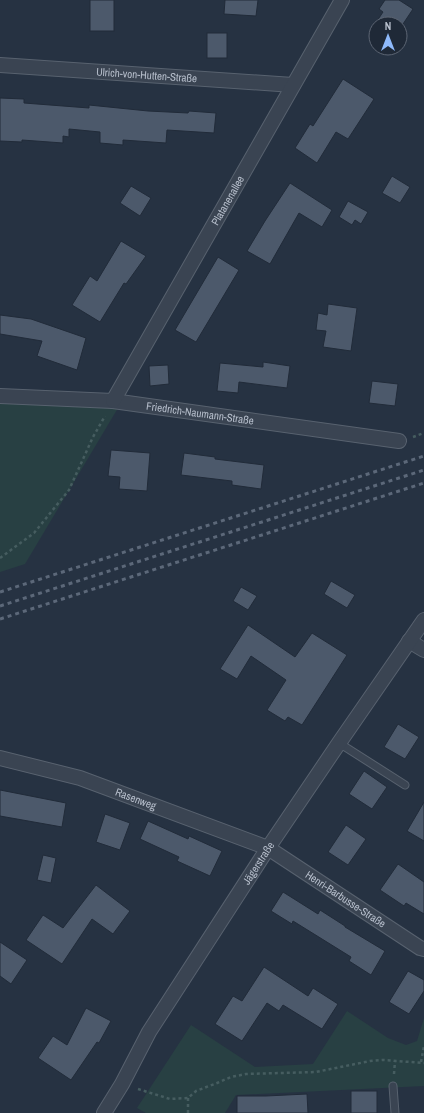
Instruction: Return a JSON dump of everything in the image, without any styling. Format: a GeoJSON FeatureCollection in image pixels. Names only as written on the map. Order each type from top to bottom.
{"type":"FeatureCollection","features":[{"type":"Feature","properties":{"kind":"street","name":"Platanenallee"},"geometry":{"type":"LineString","coordinates":[[113,401],[342,0]]}},
{"type":"Feature","properties":{"kind":"street","name":"Ulrich-von-Hutten-Straße"},"geometry":{"type":"LineString","coordinates":[[0,65],[293,85]]}},
{"type":"Feature","properties":{"kind":"street","name":"Friedrich-Naumann-Straße"},"geometry":{"type":"LineString","coordinates":[[0,396],[113,401],[399,441]]}},
{"type":"Feature","properties":{"kind":"street","name":"Jägerstraße"},"geometry":{"type":"LineString","coordinates":[[104,1113],[122,1084],[149,1032],[268,848],[424,620]]}},
{"type":"Feature","properties":{"kind":"street"},"geometry":{"type":"LineString","coordinates":[[409,641],[424,650]]}},
{"type":"Feature","properties":{"kind":"street","name":"Rasenweg"},"geometry":{"type":"LineString","coordinates":[[0,758],[80,778],[268,848]]}},
{"type":"Feature","properties":{"kind":"street","name":"Henri-Barbusse-Straße"},"geometry":{"type":"LineString","coordinates":[[268,848],[420,948],[424,949]]}},
{"type":"Feature","properties":{"kind":"lane"},"geometry":{"type":"LineString","coordinates":[[339,743],[405,785]]}},
{"type":"Feature","properties":{"kind":"lane"},"geometry":{"type":"LineString","coordinates":[[394,1086],[395,1113]]}},
{"type":"Feature","properties":{"kind":"path"},"geometry":{"type":"LineString","coordinates":[[0,558],[34,533],[69,490],[93,437],[113,401]]}},
{"type":"Feature","properties":{"kind":"path"},"geometry":{"type":"LineString","coordinates":[[122,1084],[170,1099],[188,1098],[196,1091],[231,1076],[246,1074],[316,1072],[370,1061],[383,1060],[423,1062],[424,1046]]}},
{"type":"Feature","properties":{"kind":"path"},"geometry":{"type":"LineString","coordinates":[[188,1098],[188,1113]]}},
{"type":"Feature","properties":{"kind":"green space"},"geometry":{"type":"Polygon","coordinates":[[[0,401],[71,403],[118,408],[25,564],[0,572],[0,401]]]}},
{"type":"Feature","properties":{"kind":"green space"},"geometry":{"type":"Polygon","coordinates":[[[347,1011],[388,1038],[406,1045],[417,1041],[424,1018],[424,1086],[236,1095],[225,1113],[146,1113],[137,1108],[191,1025],[255,1067],[313,1064],[347,1011]]]}},
{"type":"Feature","properties":{"kind":"building"},"geometry":{"type":"Polygon","coordinates":[[[90,0],[114,0],[114,31],[90,31],[90,0]]]}},
{"type":"Feature","properties":{"kind":"building"},"geometry":{"type":"Polygon","coordinates":[[[225,0],[258,0],[256,16],[224,14],[225,0]]]}},
{"type":"Feature","properties":{"kind":"building"},"geometry":{"type":"Polygon","coordinates":[[[385,0],[399,0],[413,9],[408,16],[380,16],[383,12],[379,9],[385,0]]]}},
{"type":"Feature","properties":{"kind":"building"},"geometry":{"type":"Polygon","coordinates":[[[207,33],[227,33],[227,58],[207,58],[207,33]]]}},
{"type":"Feature","properties":{"kind":"building"},"geometry":{"type":"Polygon","coordinates":[[[343,79],[374,99],[348,139],[336,132],[317,163],[295,148],[310,124],[313,126],[343,79]]]}},
{"type":"Feature","properties":{"kind":"building"},"geometry":{"type":"Polygon","coordinates":[[[0,98],[24,99],[24,103],[89,108],[89,105],[148,111],[188,113],[189,111],[216,113],[214,133],[167,130],[166,143],[123,140],[123,145],[100,143],[100,132],[69,129],[69,137],[63,136],[63,143],[22,140],[22,142],[0,141],[0,98]]]}},
{"type":"Feature","properties":{"kind":"building"},"geometry":{"type":"Polygon","coordinates":[[[392,176],[410,187],[400,203],[382,193],[392,176]]]}},
{"type":"Feature","properties":{"kind":"building"},"geometry":{"type":"Polygon","coordinates":[[[290,183],[332,210],[322,227],[299,213],[270,264],[247,251],[290,183]]]}},
{"type":"Feature","properties":{"kind":"building"},"geometry":{"type":"Polygon","coordinates":[[[131,186],[151,198],[140,216],[120,203],[131,186]]]}},
{"type":"Feature","properties":{"kind":"building"},"geometry":{"type":"Polygon","coordinates":[[[348,201],[368,212],[361,224],[355,220],[352,225],[339,217],[348,201]]]}},
{"type":"Feature","properties":{"kind":"building"},"geometry":{"type":"Polygon","coordinates":[[[121,241],[146,256],[126,284],[124,283],[100,322],[72,305],[90,276],[97,281],[121,241]]]}},
{"type":"Feature","properties":{"kind":"building"},"geometry":{"type":"Polygon","coordinates":[[[218,257],[239,270],[196,342],[175,330],[218,257]]]}},
{"type":"Feature","properties":{"kind":"building"},"geometry":{"type":"Polygon","coordinates":[[[328,304],[357,308],[351,351],[323,347],[326,331],[316,330],[318,313],[327,315],[328,304]]]}},
{"type":"Feature","properties":{"kind":"building"},"geometry":{"type":"Polygon","coordinates":[[[0,315],[31,319],[86,338],[77,370],[37,356],[42,341],[0,334],[0,315]]]}},
{"type":"Feature","properties":{"kind":"building"},"geometry":{"type":"Polygon","coordinates":[[[263,362],[290,366],[287,388],[239,382],[238,393],[217,391],[220,363],[263,367],[263,362]]]}},
{"type":"Feature","properties":{"kind":"building"},"geometry":{"type":"Polygon","coordinates":[[[168,365],[169,384],[150,386],[149,366],[168,365]]]}},
{"type":"Feature","properties":{"kind":"building"},"geometry":{"type":"Polygon","coordinates":[[[372,381],[398,384],[395,406],[369,403],[372,381]]]}},
{"type":"Feature","properties":{"kind":"building"},"geometry":{"type":"Polygon","coordinates":[[[111,450],[150,453],[147,491],[119,489],[120,477],[108,476],[111,450]]]}},
{"type":"Feature","properties":{"kind":"building"},"geometry":{"type":"Polygon","coordinates":[[[184,453],[215,457],[215,459],[264,465],[261,489],[232,485],[232,481],[181,475],[184,453]]]}},
{"type":"Feature","properties":{"kind":"building"},"geometry":{"type":"Polygon","coordinates":[[[331,581],[355,595],[347,608],[324,594],[331,581]]]}},
{"type":"Feature","properties":{"kind":"building"},"geometry":{"type":"Polygon","coordinates":[[[241,587],[257,596],[248,610],[233,601],[241,587]]]}},
{"type":"Feature","properties":{"kind":"building"},"geometry":{"type":"Polygon","coordinates":[[[248,625],[295,657],[312,633],[347,655],[302,725],[288,717],[285,721],[267,710],[286,680],[251,656],[237,679],[220,669],[248,625]]]}},
{"type":"Feature","properties":{"kind":"building"},"geometry":{"type":"Polygon","coordinates":[[[398,724],[419,737],[405,759],[384,747],[398,724]]]}},
{"type":"Feature","properties":{"kind":"building"},"geometry":{"type":"Polygon","coordinates":[[[364,771],[387,787],[372,809],[349,794],[364,771]]]}},
{"type":"Feature","properties":{"kind":"building"},"geometry":{"type":"Polygon","coordinates":[[[0,790],[66,803],[62,827],[0,816],[0,790]]]}},
{"type":"Feature","properties":{"kind":"building"},"geometry":{"type":"Polygon","coordinates":[[[424,802],[424,841],[407,831],[424,802]]]}},
{"type":"Feature","properties":{"kind":"building"},"geometry":{"type":"Polygon","coordinates":[[[105,814],[130,823],[120,850],[96,842],[105,814]]]}},
{"type":"Feature","properties":{"kind":"building"},"geometry":{"type":"Polygon","coordinates":[[[148,821],[188,839],[189,836],[222,851],[210,876],[177,861],[179,857],[140,839],[148,821]]]}},
{"type":"Feature","properties":{"kind":"building"},"geometry":{"type":"Polygon","coordinates":[[[346,825],[366,839],[348,865],[328,852],[346,825]]]}},
{"type":"Feature","properties":{"kind":"building"},"geometry":{"type":"Polygon","coordinates":[[[43,855],[56,858],[51,883],[37,880],[43,855]]]}},
{"type":"Feature","properties":{"kind":"building"},"geometry":{"type":"Polygon","coordinates":[[[398,864],[424,882],[424,914],[406,903],[404,906],[380,890],[398,864]]]}},
{"type":"Feature","properties":{"kind":"building"},"geometry":{"type":"Polygon","coordinates":[[[96,885],[130,911],[113,934],[92,919],[62,964],[26,940],[43,915],[63,928],[96,885]]]}},
{"type":"Feature","properties":{"kind":"building"},"geometry":{"type":"Polygon","coordinates":[[[283,892],[318,914],[320,910],[385,951],[371,975],[349,961],[351,957],[293,921],[292,924],[271,911],[283,892]]]}},
{"type":"Feature","properties":{"kind":"building"},"geometry":{"type":"Polygon","coordinates":[[[0,942],[27,960],[11,984],[0,976],[0,942]]]}},
{"type":"Feature","properties":{"kind":"building"},"geometry":{"type":"Polygon","coordinates":[[[264,967],[308,996],[313,988],[338,1004],[322,1029],[283,1005],[279,1011],[267,1003],[242,1041],[215,1024],[233,996],[242,1001],[264,967]]]}},
{"type":"Feature","properties":{"kind":"building"},"geometry":{"type":"Polygon","coordinates":[[[408,971],[424,980],[424,991],[409,1014],[389,1002],[408,971]]]}},
{"type":"Feature","properties":{"kind":"building"},"geometry":{"type":"Polygon","coordinates":[[[86,1008],[111,1021],[99,1043],[97,1042],[71,1080],[38,1058],[53,1036],[67,1045],[86,1008]]]}},
{"type":"Feature","properties":{"kind":"building"},"geometry":{"type":"Polygon","coordinates":[[[351,1091],[377,1091],[377,1113],[351,1113],[351,1091]]]}},
{"type":"Feature","properties":{"kind":"building"},"geometry":{"type":"Polygon","coordinates":[[[307,1094],[308,1113],[237,1113],[237,1096],[307,1094]]]}},
{"type":"Feature","properties":{"kind":"railway"},"geometry":{"type":"LineString","coordinates":[[0,592],[424,456]]}},
{"type":"Feature","properties":{"kind":"railway"},"geometry":{"type":"LineString","coordinates":[[0,606],[424,470]]}},
{"type":"Feature","properties":{"kind":"railway"},"geometry":{"type":"LineString","coordinates":[[0,619],[424,483]]}}]}
